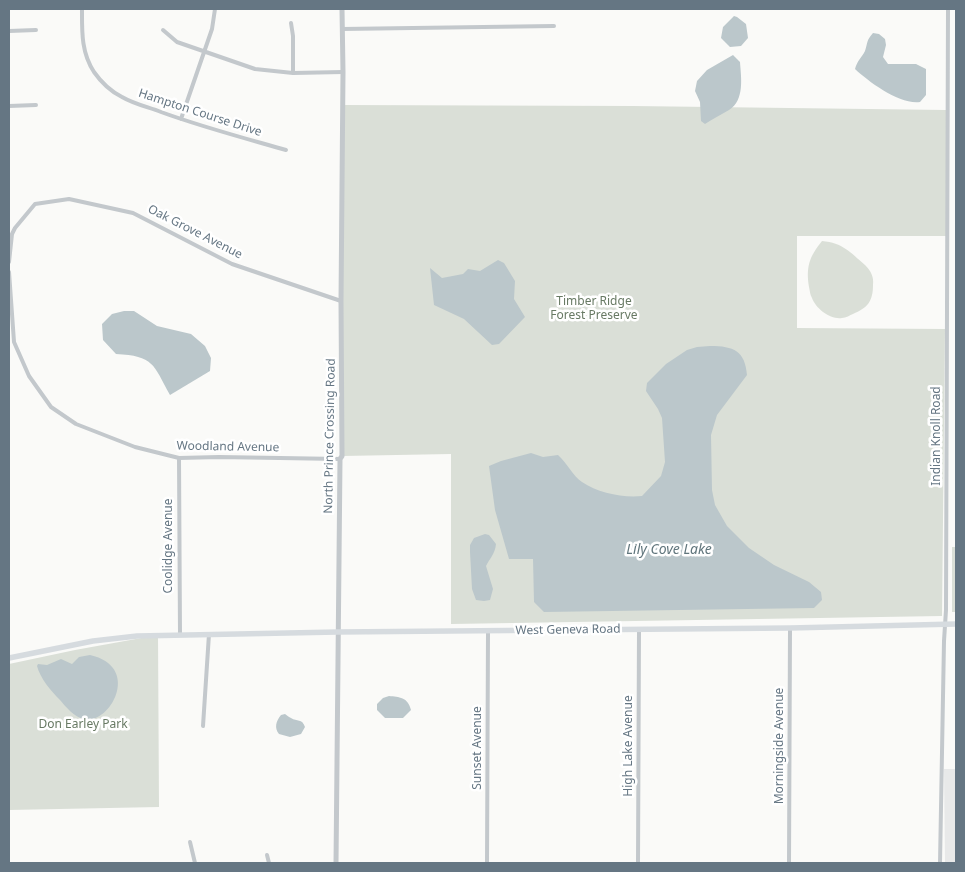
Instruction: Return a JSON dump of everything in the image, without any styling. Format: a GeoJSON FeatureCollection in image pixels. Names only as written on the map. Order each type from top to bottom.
{"type":"FeatureCollection","features":[{"type":"Feature","properties":{"kind":"main road","name":"West Geneva Road"},"geometry":{"type":"LineString","coordinates":[[9,658],[93,640],[180,634],[488,632],[956,624]]}},
{"type":"Feature","properties":{"kind":"street","name":"Hampton Course Drive"},"geometry":{"type":"LineString","coordinates":[[82,9],[82,40],[84,50],[91,66],[105,85],[128,100],[181,119],[286,150]]}},
{"type":"Feature","properties":{"kind":"street"},"geometry":{"type":"LineString","coordinates":[[181,119],[212,29],[216,9]]}},
{"type":"Feature","properties":{"kind":"street","name":"North Prince Crossing Road"},"geometry":{"type":"LineString","coordinates":[[336,863],[340,459],[342,456],[342,9]]}},
{"type":"Feature","properties":{"kind":"street","name":"Indian Knoll Road"},"geometry":{"type":"LineString","coordinates":[[940,863],[945,624],[948,9]]}},
{"type":"Feature","properties":{"kind":"street"},"geometry":{"type":"LineString","coordinates":[[291,23],[293,73]]}},
{"type":"Feature","properties":{"kind":"street"},"geometry":{"type":"LineString","coordinates":[[342,29],[554,26]]}},
{"type":"Feature","properties":{"kind":"street"},"geometry":{"type":"LineString","coordinates":[[9,31],[36,30]]}},
{"type":"Feature","properties":{"kind":"street"},"geometry":{"type":"LineString","coordinates":[[163,30],[176,42],[255,69],[293,73],[343,72]]}},
{"type":"Feature","properties":{"kind":"street"},"geometry":{"type":"LineString","coordinates":[[9,106],[36,105]]}},
{"type":"Feature","properties":{"kind":"street","name":"Oak Grove Avenue"},"geometry":{"type":"LineString","coordinates":[[9,262],[12,234],[35,204],[69,199],[133,213],[232,264],[341,301]]}},
{"type":"Feature","properties":{"kind":"street","name":"Woodland Avenue"},"geometry":{"type":"LineString","coordinates":[[9,272],[11,342],[29,376],[51,407],[83,428],[135,448],[179,458],[340,459]]}},
{"type":"Feature","properties":{"kind":"street","name":"Coolidge Avenue"},"geometry":{"type":"LineString","coordinates":[[179,458],[180,634]]}},
{"type":"Feature","properties":{"kind":"street","name":"Morningside Avenue"},"geometry":{"type":"LineString","coordinates":[[789,863],[790,628]]}},
{"type":"Feature","properties":{"kind":"street","name":"High Lake Avenue"},"geometry":{"type":"LineString","coordinates":[[638,863],[640,629]]}},
{"type":"Feature","properties":{"kind":"street","name":"Sunset Avenue"},"geometry":{"type":"LineString","coordinates":[[487,863],[488,632]]}},
{"type":"Feature","properties":{"kind":"street"},"geometry":{"type":"LineString","coordinates":[[203,726],[209,634]]}},
{"type":"Feature","properties":{"kind":"street"},"geometry":{"type":"LineString","coordinates":[[190,842],[195,863]]}},
{"type":"Feature","properties":{"kind":"street"},"geometry":{"type":"LineString","coordinates":[[267,855],[269,863]]}},
{"type":"Feature","properties":{"kind":"shaded area"},"geometry":{"type":"Polygon","coordinates":[[[944,769],[956,769],[956,863],[945,863],[944,769]]]}},
{"type":"Feature","properties":{"kind":"green space","name":"Timber Ridge Forest Preserve"},"geometry":{"type":"Polygon","coordinates":[[[343,105],[946,110],[946,236],[797,236],[797,328],[945,329],[942,616],[451,624],[451,454],[342,456],[343,105]]]}},
{"type":"Feature","properties":{"kind":"green space"},"geometry":{"type":"Polygon","coordinates":[[[822,241],[846,249],[865,265],[872,277],[873,291],[868,304],[845,318],[833,317],[824,313],[811,296],[808,268],[811,257],[822,241]]]}},
{"type":"Feature","properties":{"kind":"green space"},"geometry":{"type":"Polygon","coordinates":[[[952,547],[956,547],[956,612],[952,612],[952,547]]]}},
{"type":"Feature","properties":{"kind":"green space","name":"Don Earley Park"},"geometry":{"type":"Polygon","coordinates":[[[158,635],[159,807],[9,810],[9,664],[158,635]]]}},
{"type":"Feature","properties":{"kind":"water"},"geometry":{"type":"Polygon","coordinates":[[[734,16],[746,24],[748,38],[741,46],[730,47],[721,38],[723,27],[734,16]]]}},
{"type":"Feature","properties":{"kind":"water"},"geometry":{"type":"Polygon","coordinates":[[[873,33],[879,34],[885,39],[886,45],[883,57],[888,64],[916,64],[926,69],[926,95],[920,102],[903,100],[885,92],[855,69],[873,33]]]}},
{"type":"Feature","properties":{"kind":"water"},"geometry":{"type":"Polygon","coordinates":[[[733,55],[740,62],[741,88],[738,100],[729,110],[705,124],[701,121],[700,102],[695,91],[697,81],[707,70],[733,55]]]}},
{"type":"Feature","properties":{"kind":"water"},"geometry":{"type":"Polygon","coordinates":[[[498,260],[504,263],[515,281],[514,299],[525,317],[499,344],[492,345],[464,319],[434,305],[430,268],[442,278],[463,274],[468,269],[480,271],[498,260]]]}},
{"type":"Feature","properties":{"kind":"water"},"geometry":{"type":"Polygon","coordinates":[[[134,311],[157,326],[191,334],[205,346],[211,358],[210,371],[170,395],[151,364],[138,357],[116,354],[103,340],[102,324],[112,314],[134,311]]]}},
{"type":"Feature","properties":{"kind":"water","name":"Lily Cove Lake"},"geometry":{"type":"Polygon","coordinates":[[[710,346],[726,347],[741,355],[747,375],[717,415],[711,435],[712,490],[715,505],[727,526],[749,548],[774,565],[809,582],[821,592],[822,600],[814,608],[544,612],[534,602],[533,559],[509,559],[495,510],[489,466],[531,453],[543,457],[558,455],[576,476],[588,486],[611,494],[642,496],[661,476],[665,462],[662,418],[646,391],[647,383],[666,364],[687,350],[710,346]]]}},
{"type":"Feature","properties":{"kind":"water"},"geometry":{"type":"Polygon","coordinates":[[[485,534],[489,535],[496,544],[486,566],[493,589],[490,600],[484,601],[476,600],[472,589],[470,545],[474,538],[485,534]]]}},
{"type":"Feature","properties":{"kind":"water"},"geometry":{"type":"Polygon","coordinates":[[[90,655],[106,661],[115,671],[118,682],[116,694],[111,705],[103,714],[94,719],[84,719],[70,711],[53,693],[43,680],[37,666],[38,664],[47,665],[61,659],[72,664],[79,657],[90,655]]]}},
{"type":"Feature","properties":{"kind":"water"},"geometry":{"type":"Polygon","coordinates":[[[389,696],[400,697],[408,702],[411,710],[403,718],[385,718],[377,710],[377,704],[383,698],[389,696]]]}},
{"type":"Feature","properties":{"kind":"water"},"geometry":{"type":"Polygon","coordinates":[[[285,714],[302,722],[305,727],[301,734],[290,737],[279,734],[276,729],[277,722],[281,715],[285,714]]]}}]}
